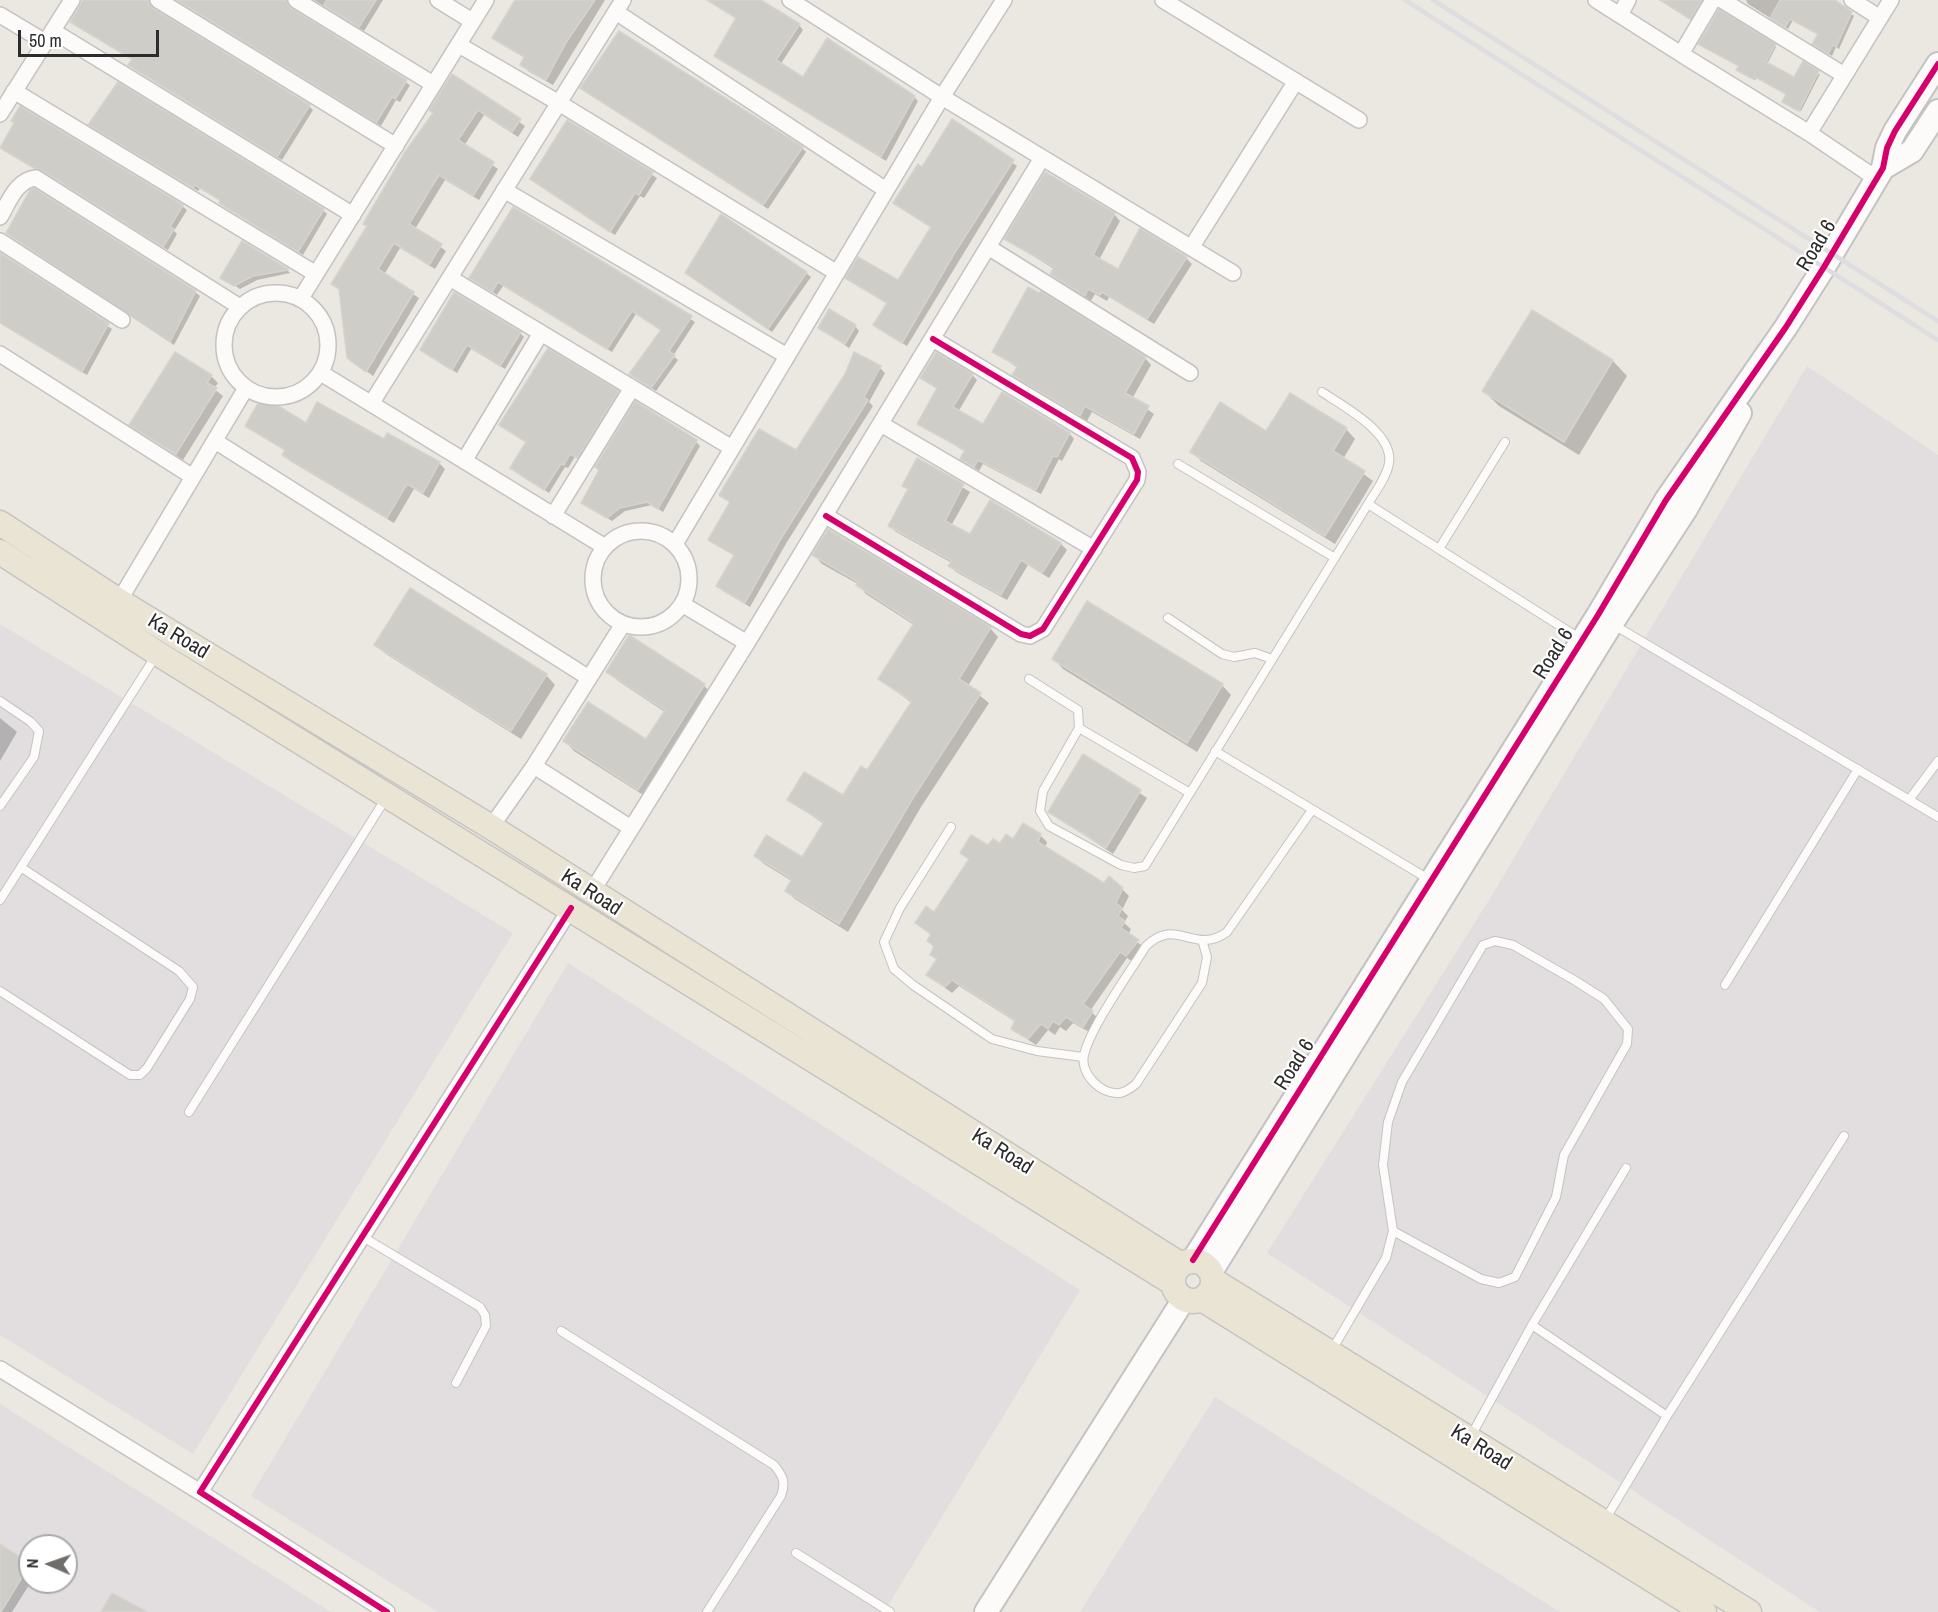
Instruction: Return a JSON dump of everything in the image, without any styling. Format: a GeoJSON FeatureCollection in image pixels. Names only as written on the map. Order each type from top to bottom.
{"type":"FeatureCollection","features":[{"type":"Feature","properties":{"kind":"main road","name":"Ka Road"},"geometry":{"type":"LineString","coordinates":[[0,523],[119,602],[491,827],[1704,1612]]}},
{"type":"Feature","properties":{"kind":"main road","name":"Ka Road"},"geometry":{"type":"LineString","coordinates":[[0,552],[157,653],[571,908],[1194,1280],[1330,1354],[1602,1524],[1749,1612]]}},
{"type":"Feature","properties":{"kind":"street"},"geometry":{"type":"LineString","coordinates":[[1,110],[72,0]]}},
{"type":"Feature","properties":{"kind":"street"},"geometry":{"type":"LineString","coordinates":[[158,0],[396,146]]}},
{"type":"Feature","properties":{"kind":"street"},"geometry":{"type":"LineString","coordinates":[[296,0],[433,84]]}},
{"type":"Feature","properties":{"kind":"street"},"geometry":{"type":"LineString","coordinates":[[438,0],[472,21]]}},
{"type":"Feature","properties":{"kind":"street"},"geometry":{"type":"LineString","coordinates":[[301,298],[486,0]]}},
{"type":"Feature","properties":{"kind":"street"},"geometry":{"type":"LineString","coordinates":[[790,0],[942,97],[1233,273]]}},
{"type":"Feature","properties":{"kind":"street"},"geometry":{"type":"LineString","coordinates":[[675,544],[942,97],[1004,0]]}},
{"type":"Feature","properties":{"kind":"street"},"geometry":{"type":"LineString","coordinates":[[1163,0],[1359,120]]}},
{"type":"Feature","properties":{"kind":"street"},"geometry":{"type":"LineString","coordinates":[[1596,0],[1809,133],[1880,174]]}},
{"type":"Feature","properties":{"kind":"street"},"geometry":{"type":"LineString","coordinates":[[1620,15],[1628,0]]}},
{"type":"Feature","properties":{"kind":"street"},"geometry":{"type":"LineString","coordinates":[[1681,54],[1713,0]]}},
{"type":"Feature","properties":{"kind":"street"},"geometry":{"type":"LineString","coordinates":[[1722,0],[1844,75]]}},
{"type":"Feature","properties":{"kind":"street"},"geometry":{"type":"LineString","coordinates":[[1852,0],[1880,18]]}},
{"type":"Feature","properties":{"kind":"street"},"geometry":{"type":"LineString","coordinates":[[1809,133],[1891,0]]}},
{"type":"Feature","properties":{"kind":"street"},"geometry":{"type":"LineString","coordinates":[[371,404],[619,6],[886,190]]}},
{"type":"Feature","properties":{"kind":"street"},"geometry":{"type":"LineString","coordinates":[[0,15],[49,37],[353,215]]}},
{"type":"Feature","properties":{"kind":"street"},"geometry":{"type":"LineString","coordinates":[[459,45],[559,103],[837,273]]}},
{"type":"Feature","properties":{"kind":"street","name":"Road 6"},"geometry":{"type":"LineString","coordinates":[[986,1612],[1605,619],[1666,500],[1786,327],[1880,174],[1887,148],[1895,131],[1938,64]]}},
{"type":"Feature","properties":{"kind":"street"},"geometry":{"type":"LineString","coordinates":[[1191,248],[1296,81]]}},
{"type":"Feature","properties":{"kind":"street"},"geometry":{"type":"LineString","coordinates":[[14,91],[316,274]]}},
{"type":"Feature","properties":{"kind":"street","name":"Road 6"},"geometry":{"type":"LineString","coordinates":[[1880,174],[1912,151],[1938,111]]}},
{"type":"Feature","properties":{"kind":"street"},"geometry":{"type":"LineString","coordinates":[[591,893],[826,516],[1042,158]]}},
{"type":"Feature","properties":{"kind":"street"},"geometry":{"type":"LineString","coordinates":[[0,217],[20,184],[28,179],[36,178],[240,307]]}},
{"type":"Feature","properties":{"kind":"street"},"geometry":{"type":"LineString","coordinates":[[504,190],[787,356]]}},
{"type":"Feature","properties":{"kind":"street"},"geometry":{"type":"LineString","coordinates":[[0,241],[122,320]]}},
{"type":"Feature","properties":{"kind":"street"},"geometry":{"type":"LineString","coordinates":[[988,248],[1191,373]]}},
{"type":"Feature","properties":{"kind":"street"},"geometry":{"type":"LineString","coordinates":[[450,278],[732,448]]}},
{"type":"Feature","properties":{"kind":"street"},"geometry":{"type":"LineString","coordinates":[[270,292],[287,293],[301,298],[316,310],[325,324],[329,341],[327,357],[321,373],[311,385],[298,393],[284,397],[268,397],[246,388],[230,371],[225,354],[224,337],[230,321],[240,307],[254,297],[270,292]]}},
{"type":"Feature","properties":{"kind":"street"},"geometry":{"type":"LineString","coordinates":[[464,461],[541,333]]}},
{"type":"Feature","properties":{"kind":"street"},"geometry":{"type":"LineString","coordinates":[[826,516],[1021,634],[1030,636],[1043,629],[1137,480],[1138,472],[1132,458],[933,339]]}},
{"type":"Feature","properties":{"kind":"street"},"geometry":{"type":"LineString","coordinates":[[0,354],[193,477]]}},
{"type":"Feature","properties":{"kind":"street"},"geometry":{"type":"LineString","coordinates":[[321,373],[605,548]]}},
{"type":"Feature","properties":{"kind":"street"},"geometry":{"type":"LineString","coordinates":[[119,602],[246,388]]}},
{"type":"Feature","properties":{"kind":"street"},"geometry":{"type":"LineString","coordinates":[[553,516],[632,388]]}},
{"type":"Feature","properties":{"kind":"street"},"geometry":{"type":"LineString","coordinates":[[881,424],[1094,549]]}},
{"type":"Feature","properties":{"kind":"street"},"geometry":{"type":"LineString","coordinates":[[215,441],[589,678]]}},
{"type":"Feature","properties":{"kind":"street"},"geometry":{"type":"LineString","coordinates":[[631,531],[646,531],[662,535],[675,544],[688,569],[689,583],[682,604],[667,620],[653,626],[638,627],[623,624],[610,616],[600,604],[594,590],[593,575],[597,561],[605,548],[616,537],[631,531]]}},
{"type":"Feature","properties":{"kind":"street"},"geometry":{"type":"LineString","coordinates":[[682,604],[747,643]]}},
{"type":"Feature","properties":{"kind":"street","name":"Road 6"},"geometry":{"type":"LineString","coordinates":[[1439,885],[1582,640],[1605,619]]}},
{"type":"Feature","properties":{"kind":"street"},"geometry":{"type":"LineString","coordinates":[[491,827],[534,766],[623,624]]}},
{"type":"Feature","properties":{"kind":"street"},"geometry":{"type":"LineString","coordinates":[[534,766],[632,828]]}},
{"type":"Feature","properties":{"kind":"street"},"geometry":{"type":"LineString","coordinates":[[200,1492],[571,908]]}},
{"type":"Feature","properties":{"kind":"street"},"geometry":{"type":"LineString","coordinates":[[0,1369],[200,1492],[387,1612]]}},
{"type":"Feature","properties":{"kind":"lane"},"geometry":{"type":"LineString","coordinates":[[1029,679],[1078,710],[1079,728],[1043,791],[1040,811],[1049,826],[1121,865],[1134,868],[1145,866],[1368,504],[1389,462],[1387,446],[1370,425],[1322,392]]}},
{"type":"Feature","properties":{"kind":"lane"},"geometry":{"type":"LineString","coordinates":[[1439,549],[1505,442]]}},
{"type":"Feature","properties":{"kind":"lane"},"geometry":{"type":"LineString","coordinates":[[1178,465],[1335,558]]}},
{"type":"Feature","properties":{"kind":"lane"},"geometry":{"type":"LineString","coordinates":[[1368,504],[1582,640]]}},
{"type":"Feature","properties":{"kind":"lane"},"geometry":{"type":"LineString","coordinates":[[1168,618],[1222,654],[1234,657],[1255,653],[1272,659]]}},
{"type":"Feature","properties":{"kind":"lane"},"geometry":{"type":"LineString","coordinates":[[1605,619],[1938,817]]}},
{"type":"Feature","properties":{"kind":"lane"},"geometry":{"type":"LineString","coordinates":[[0,900],[157,653]]}},
{"type":"Feature","properties":{"kind":"lane"},"geometry":{"type":"LineString","coordinates":[[0,701],[31,722],[39,731],[34,757],[0,806]]}},
{"type":"Feature","properties":{"kind":"lane"},"geometry":{"type":"LineString","coordinates":[[1079,728],[1190,793]]}},
{"type":"Feature","properties":{"kind":"lane"},"geometry":{"type":"LineString","coordinates":[[1215,751],[1439,885]]}},
{"type":"Feature","properties":{"kind":"lane"},"geometry":{"type":"LineString","coordinates":[[1909,800],[1938,761]]}},
{"type":"Feature","properties":{"kind":"lane"},"geometry":{"type":"LineString","coordinates":[[1725,985],[1858,769]]}},
{"type":"Feature","properties":{"kind":"lane"},"geometry":{"type":"LineString","coordinates":[[189,1112],[387,795]]}},
{"type":"Feature","properties":{"kind":"lane"},"geometry":{"type":"LineString","coordinates":[[1203,943],[1207,957],[1202,983],[1136,1084],[1120,1093],[1110,1092],[1089,1079],[1083,1068],[1083,1056],[1087,1044],[1150,942],[1165,934],[1179,934],[1203,943],[1217,939],[1235,922],[1312,810]]}},
{"type":"Feature","properties":{"kind":"lane"},"geometry":{"type":"LineString","coordinates":[[951,827],[900,908],[884,942],[894,969],[914,986],[992,1039],[1037,1051],[1083,1056]]}},
{"type":"Feature","properties":{"kind":"lane"},"geometry":{"type":"LineString","coordinates":[[0,991],[130,1075],[140,1074],[147,1068],[190,999],[193,987],[179,971],[22,868]]}},
{"type":"Feature","properties":{"kind":"lane"},"geometry":{"type":"LineString","coordinates":[[1330,1354],[1386,1258],[1393,1231],[1383,1165],[1388,1122],[1402,1082],[1483,945],[1495,941],[1514,945],[1604,999],[1628,1029],[1627,1044],[1564,1155],[1556,1197],[1515,1277],[1498,1283],[1481,1278],[1393,1231]]}},
{"type":"Feature","properties":{"kind":"lane"},"geometry":{"type":"LineString","coordinates":[[1602,1524],[1666,1416],[1844,1136]]}},
{"type":"Feature","properties":{"kind":"lane"},"geometry":{"type":"LineString","coordinates":[[1469,1440],[1532,1325],[1626,1168]]}},
{"type":"Feature","properties":{"kind":"lane"},"geometry":{"type":"LineString","coordinates":[[363,1237],[480,1307],[485,1315],[486,1326],[456,1383]]}},
{"type":"Feature","properties":{"kind":"lane"},"geometry":{"type":"LineString","coordinates":[[1532,1325],[1666,1416]]}},
{"type":"Feature","properties":{"kind":"lane"},"geometry":{"type":"LineString","coordinates":[[561,1331],[774,1465],[783,1475],[785,1485],[781,1496],[707,1612]]}},
{"type":"Feature","properties":{"kind":"lane"},"geometry":{"type":"LineString","coordinates":[[796,1553],[890,1612]]}},
{"type":"Feature","properties":{"kind":"shaded area"},"geometry":{"type":"Polygon","coordinates":[[[1807,366],[1938,455],[1938,1612],[1820,1612],[1267,1253],[1489,900],[1807,366]]]}},
{"type":"Feature","properties":{"kind":"shaded area"},"geometry":{"type":"Polygon","coordinates":[[[0,624],[513,933],[193,1454],[0,1335],[0,624]]]}},
{"type":"Feature","properties":{"kind":"shaded area"},"geometry":{"type":"Polygon","coordinates":[[[568,963],[1080,1290],[884,1612],[438,1612],[251,1496],[568,963]]]}},
{"type":"Feature","properties":{"kind":"shaded area"},"geometry":{"type":"Polygon","coordinates":[[[1215,1397],[1560,1612],[1080,1612],[1215,1397]]]}},
{"type":"Feature","properties":{"kind":"shaded area"},"geometry":{"type":"Polygon","coordinates":[[[0,1404],[331,1612],[0,1612],[0,1404]]]}},
{"type":"Feature","properties":{"kind":"building"},"geometry":{"type":"Polygon","coordinates":[[[83,0],[148,0],[153,8],[310,105],[277,157],[128,65],[132,59],[70,22],[83,0]]]}},
{"type":"Feature","properties":{"kind":"building"},"geometry":{"type":"Polygon","coordinates":[[[177,0],[286,0],[291,8],[407,80],[395,99],[392,97],[376,123],[177,0]]]}},
{"type":"Feature","properties":{"kind":"building"},"geometry":{"type":"Polygon","coordinates":[[[327,0],[376,0],[359,27],[324,5],[327,0]]]}},
{"type":"Feature","properties":{"kind":"building"},"geometry":{"type":"Polygon","coordinates":[[[515,0],[595,0],[567,41],[546,80],[520,65],[524,57],[492,38],[515,0]]]}},
{"type":"Feature","properties":{"kind":"building"},"geometry":{"type":"Polygon","coordinates":[[[707,0],[761,0],[800,24],[776,60],[803,77],[827,38],[915,96],[881,157],[714,56],[736,18],[707,0]]]}},
{"type":"Feature","properties":{"kind":"building"},"geometry":{"type":"Polygon","coordinates":[[[1660,0],[1702,0],[1690,19],[1660,0]]]}},
{"type":"Feature","properties":{"kind":"building"},"geometry":{"type":"Polygon","coordinates":[[[1780,0],[1835,0],[1852,12],[1836,47],[1833,45],[1828,54],[1812,44],[1818,34],[1790,19],[1785,27],[1770,18],[1780,0]]]}},
{"type":"Feature","properties":{"kind":"building"},"geometry":{"type":"Polygon","coordinates":[[[1719,9],[1776,44],[1766,62],[1794,77],[1803,61],[1819,71],[1799,111],[1782,102],[1786,94],[1755,77],[1753,79],[1736,70],[1739,66],[1698,44],[1719,9]]]}},
{"type":"Feature","properties":{"kind":"building"},"geometry":{"type":"Polygon","coordinates":[[[619,31],[803,147],[763,205],[580,88],[619,31]]]}},
{"type":"Feature","properties":{"kind":"building"},"geometry":{"type":"Polygon","coordinates":[[[452,74],[521,119],[512,132],[478,110],[458,140],[494,162],[473,196],[439,175],[409,224],[442,244],[429,265],[394,243],[378,269],[414,292],[366,372],[347,358],[339,289],[331,284],[367,226],[363,224],[405,152],[433,113],[429,110],[452,74]]]}},
{"type":"Feature","properties":{"kind":"building"},"geometry":{"type":"Polygon","coordinates":[[[118,82],[324,209],[298,252],[219,203],[220,200],[195,185],[193,188],[88,125],[118,82]]]}},
{"type":"Feature","properties":{"kind":"building"},"geometry":{"type":"Polygon","coordinates":[[[20,106],[183,205],[170,227],[174,229],[163,247],[41,170],[0,148],[14,123],[11,121],[20,106]]]}},
{"type":"Feature","properties":{"kind":"building"},"geometry":{"type":"Polygon","coordinates":[[[952,119],[1014,160],[954,254],[902,343],[873,325],[887,303],[845,278],[858,257],[898,280],[931,227],[893,203],[918,164],[922,167],[952,119]]]}},
{"type":"Feature","properties":{"kind":"building"},"geometry":{"type":"Polygon","coordinates":[[[567,120],[653,172],[639,195],[635,193],[610,232],[530,179],[567,120]]]}},
{"type":"Feature","properties":{"kind":"building"},"geometry":{"type":"Polygon","coordinates":[[[1045,172],[1115,213],[1093,255],[1118,269],[1140,228],[1187,257],[1147,319],[1102,292],[1100,295],[1088,289],[1085,296],[1050,274],[1054,267],[1004,239],[1045,172]]]}},
{"type":"Feature","properties":{"kind":"building"},"geometry":{"type":"Polygon","coordinates":[[[34,188],[196,291],[170,342],[6,233],[30,190],[34,188]]]}},
{"type":"Feature","properties":{"kind":"building"},"geometry":{"type":"Polygon","coordinates":[[[513,207],[692,316],[669,351],[675,355],[651,388],[629,374],[661,330],[632,311],[607,349],[498,282],[492,292],[469,278],[513,207]]]}},
{"type":"Feature","properties":{"kind":"building"},"geometry":{"type":"Polygon","coordinates":[[[721,214],[807,272],[768,329],[685,273],[721,214]]]}},
{"type":"Feature","properties":{"kind":"building"},"geometry":{"type":"Polygon","coordinates":[[[242,241],[288,270],[253,276],[234,286],[220,278],[242,241]]]}},
{"type":"Feature","properties":{"kind":"building"},"geometry":{"type":"Polygon","coordinates":[[[0,253],[109,323],[82,372],[0,323],[0,253]]]}},
{"type":"Feature","properties":{"kind":"building"},"geometry":{"type":"Polygon","coordinates":[[[1028,287],[1039,293],[1041,291],[1146,357],[1125,393],[1149,406],[1134,434],[1085,406],[1080,416],[1012,375],[1018,366],[992,352],[1028,287]]]}},
{"type":"Feature","properties":{"kind":"building"},"geometry":{"type":"Polygon","coordinates":[[[454,292],[521,332],[500,366],[467,345],[452,370],[420,350],[454,292]]]}},
{"type":"Feature","properties":{"kind":"building"},"geometry":{"type":"Polygon","coordinates":[[[829,309],[856,325],[845,344],[818,328],[829,309]]]}},
{"type":"Feature","properties":{"kind":"building"},"geometry":{"type":"Polygon","coordinates":[[[1532,310],[1613,360],[1564,442],[1482,391],[1532,310]]]}},
{"type":"Feature","properties":{"kind":"building"},"geometry":{"type":"Polygon","coordinates":[[[548,348],[619,391],[577,458],[570,454],[544,490],[510,468],[526,442],[499,425],[548,348]]]}},
{"type":"Feature","properties":{"kind":"building"},"geometry":{"type":"Polygon","coordinates":[[[175,352],[212,375],[207,383],[217,388],[176,454],[129,425],[175,352]]]}},
{"type":"Feature","properties":{"kind":"building"},"geometry":{"type":"Polygon","coordinates":[[[854,352],[881,366],[864,397],[868,400],[782,537],[745,603],[716,586],[734,555],[708,540],[730,502],[719,495],[759,429],[796,450],[845,374],[854,352]]]}},
{"type":"Feature","properties":{"kind":"building"},"geometry":{"type":"Polygon","coordinates":[[[936,352],[973,374],[953,407],[983,424],[1002,392],[1070,433],[1057,457],[1053,456],[1036,490],[978,460],[974,467],[960,459],[965,450],[917,424],[937,388],[920,378],[936,352]]]}},
{"type":"Feature","properties":{"kind":"building"},"geometry":{"type":"Polygon","coordinates":[[[1290,393],[1347,428],[1333,451],[1365,471],[1325,536],[1190,452],[1220,402],[1266,431],[1290,393]]]}},
{"type":"Feature","properties":{"kind":"building"},"geometry":{"type":"Polygon","coordinates":[[[262,396],[306,423],[317,402],[384,439],[387,433],[440,462],[423,493],[407,484],[387,518],[282,455],[285,450],[245,426],[262,396]]]}},
{"type":"Feature","properties":{"kind":"building"},"geometry":{"type":"Polygon","coordinates":[[[635,401],[697,440],[658,509],[647,502],[620,508],[607,518],[581,503],[599,470],[595,467],[635,401]]]}},
{"type":"Feature","properties":{"kind":"building"},"geometry":{"type":"Polygon","coordinates":[[[917,458],[964,484],[945,521],[970,534],[990,500],[1061,543],[1042,573],[1021,560],[1001,595],[948,566],[952,561],[888,526],[908,489],[902,486],[917,458]]]}},
{"type":"Feature","properties":{"kind":"building"},"geometry":{"type":"Polygon","coordinates":[[[828,529],[991,627],[959,679],[981,693],[913,798],[839,924],[785,891],[792,879],[754,856],[766,835],[802,857],[824,822],[787,800],[804,772],[843,795],[861,766],[867,770],[912,701],[878,679],[914,623],[856,585],[858,582],[812,555],[828,529]]]}},
{"type":"Feature","properties":{"kind":"building"},"geometry":{"type":"Polygon","coordinates":[[[410,588],[547,674],[511,731],[374,645],[410,588]]]}},
{"type":"Feature","properties":{"kind":"building"},"geometry":{"type":"Polygon","coordinates":[[[1087,601],[1223,684],[1187,743],[1052,659],[1087,601]]]}},
{"type":"Feature","properties":{"kind":"building"},"geometry":{"type":"Polygon","coordinates":[[[629,635],[705,684],[638,790],[563,741],[588,702],[646,739],[665,710],[606,672],[629,635]]]}},
{"type":"Feature","properties":{"kind":"building"},"geometry":{"type":"Polygon","coordinates":[[[1083,754],[1141,790],[1106,848],[1048,812],[1083,754]]]}},
{"type":"Feature","properties":{"kind":"building"},"geometry":{"type":"Polygon","coordinates":[[[1023,823],[1041,834],[1038,842],[1104,883],[1109,876],[1123,888],[1116,903],[1122,908],[1118,916],[1125,921],[1121,928],[1139,940],[1126,956],[1120,952],[1083,1004],[1093,1011],[1083,1027],[1066,1017],[1059,1025],[1053,1021],[1048,1029],[1041,1024],[1028,1039],[1011,1029],[1015,1020],[952,980],[945,987],[926,975],[937,959],[930,955],[934,946],[927,941],[931,934],[915,923],[926,906],[934,912],[969,859],[960,853],[971,835],[988,845],[993,839],[1000,843],[1006,834],[1013,839],[1023,823]]]}},
{"type":"Feature","properties":{"kind":"building"},"geometry":{"type":"Polygon","coordinates":[[[0,1544],[18,1556],[18,1584],[0,1612],[0,1544]]]}},
{"type":"Feature","properties":{"kind":"building"},"geometry":{"type":"Polygon","coordinates":[[[112,1593],[147,1612],[101,1612],[112,1593]]]}},
{"type":"Feature","properties":{"kind":"railway"},"geometry":{"type":"LineString","coordinates":[[1405,0],[1938,340]]}},
{"type":"Feature","properties":{"kind":"railway"},"geometry":{"type":"LineString","coordinates":[[1433,0],[1938,321]]}},
{"type":"Feature","properties":{"kind":"cycle path"},"geometry":{"type":"LineString","coordinates":[[1193,1260],[1598,615],[1666,500],[1786,327],[1824,267],[1883,168],[1887,148],[1895,131],[1938,64]]}},
{"type":"Feature","properties":{"kind":"cycle path"},"geometry":{"type":"LineString","coordinates":[[826,516],[1021,634],[1030,636],[1043,629],[1137,480],[1138,472],[1132,458],[933,339]]}},
{"type":"Feature","properties":{"kind":"cycle path"},"geometry":{"type":"LineString","coordinates":[[387,1612],[200,1492],[571,908]]}}]}
